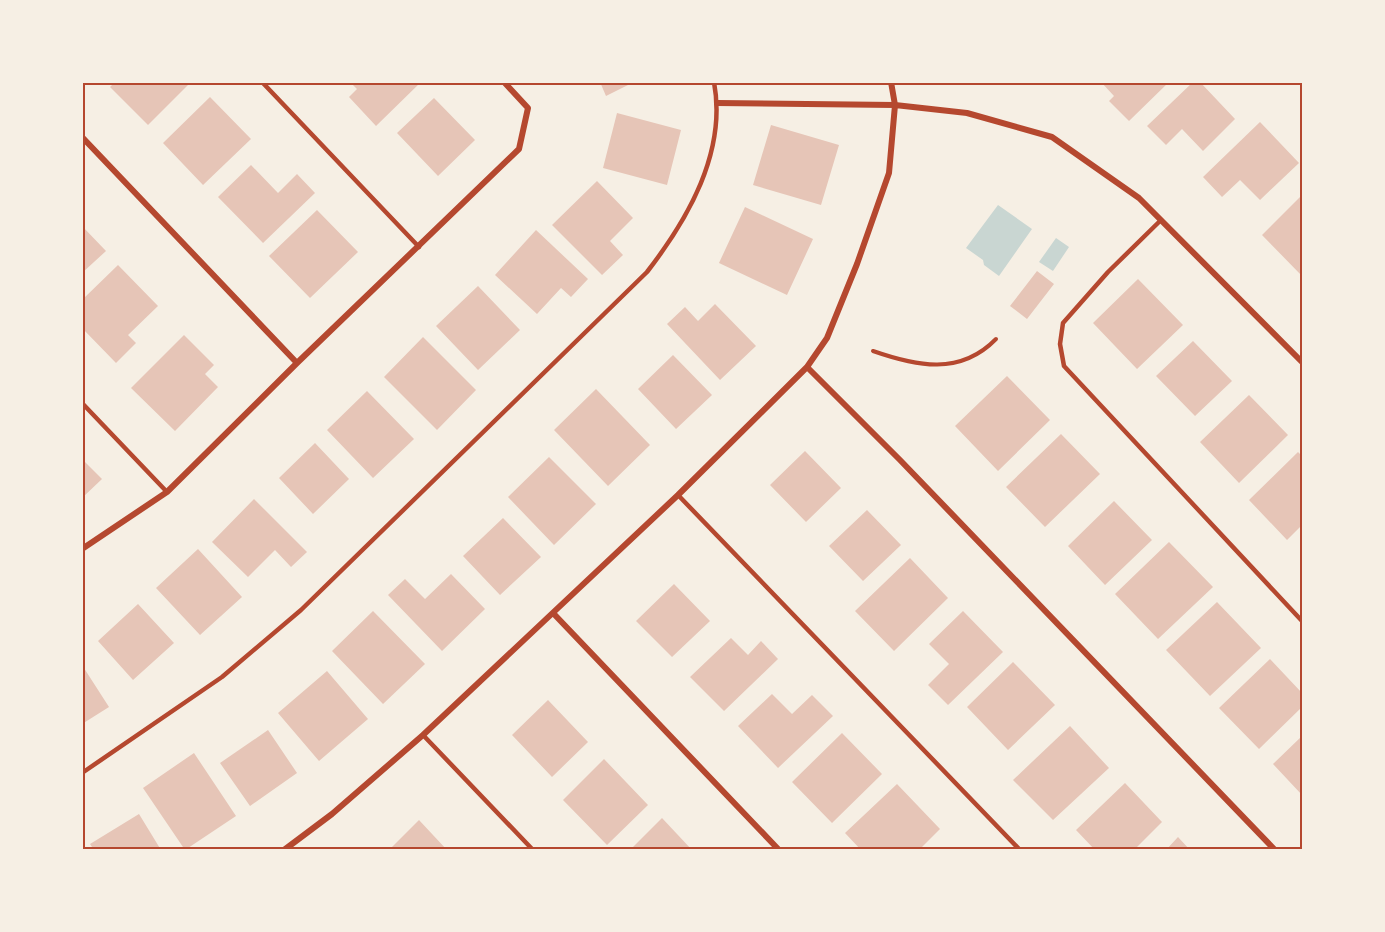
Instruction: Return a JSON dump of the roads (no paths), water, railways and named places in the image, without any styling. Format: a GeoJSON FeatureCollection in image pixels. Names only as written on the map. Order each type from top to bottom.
{"type":"FeatureCollection","features":[{"type":"Feature","properties":{"kind":"street"},"geometry":{"type":"LineString","coordinates":[[82,549],[167,492],[519,149],[528,108],[504,82]]}},
{"type":"Feature","properties":{"kind":"street"},"geometry":{"type":"LineString","coordinates":[[284,849],[292,847],[423,735],[678,495],[807,367],[827,338],[857,264],[889,173],[895,105],[891,82]]}},
{"type":"Feature","properties":{"kind":"street"},"geometry":{"type":"LineString","coordinates":[[717,103],[895,105],[967,113],[1052,137],[1139,198],[1302,362]]}},
{"type":"Feature","properties":{"kind":"street"},"geometry":{"type":"LineString","coordinates":[[82,137],[297,363]]}},
{"type":"Feature","properties":{"kind":"street"},"geometry":{"type":"LineString","coordinates":[[807,367],[1275,849]]}},
{"type":"Feature","properties":{"kind":"street"},"geometry":{"type":"LineString","coordinates":[[553,613],[779,849]]}},
{"type":"Feature","properties":{"kind":"lane"},"geometry":{"type":"LineString","coordinates":[[262,82],[419,247]]}},
{"type":"Feature","properties":{"kind":"lane"},"geometry":{"type":"LineString","coordinates":[[82,773],[222,677],[302,610],[647,272],[670,242],[694,202],[711,149],[717,103],[714,82]]}},
{"type":"Feature","properties":{"kind":"lane"},"geometry":{"type":"LineString","coordinates":[[1161,220],[1108,272],[1063,323],[1060,344],[1064,366],[1302,621]]}},
{"type":"Feature","properties":{"kind":"lane"},"geometry":{"type":"LineString","coordinates":[[82,403],[167,492]]}},
{"type":"Feature","properties":{"kind":"lane"},"geometry":{"type":"LineString","coordinates":[[678,495],[1020,849]]}},
{"type":"Feature","properties":{"kind":"lane"},"geometry":{"type":"LineString","coordinates":[[423,735],[533,849]]}}]}
